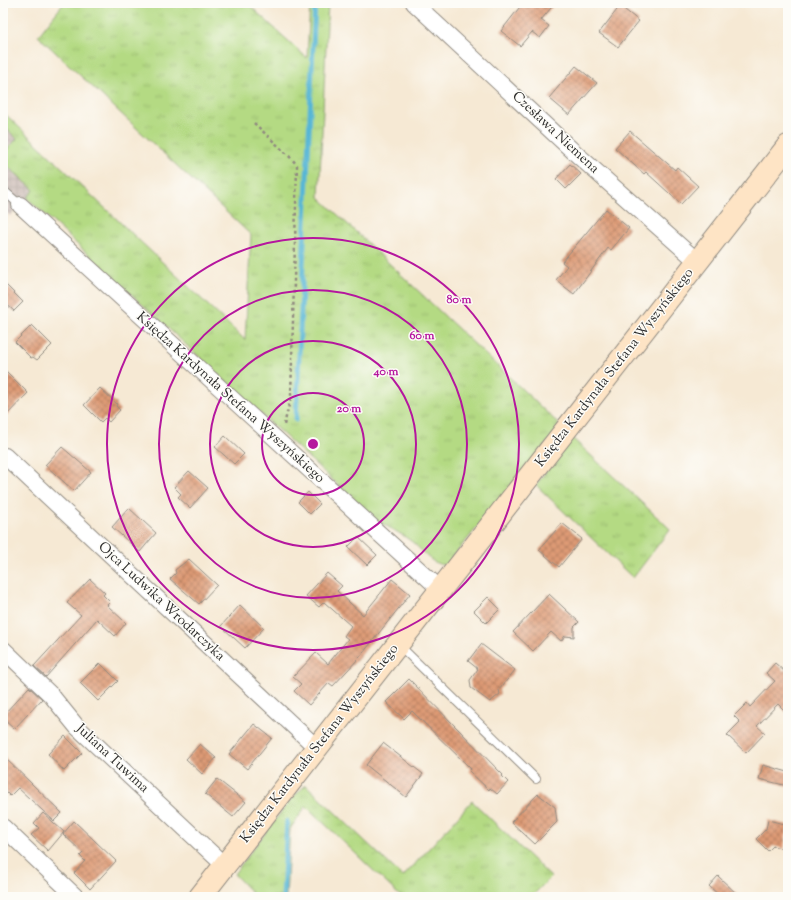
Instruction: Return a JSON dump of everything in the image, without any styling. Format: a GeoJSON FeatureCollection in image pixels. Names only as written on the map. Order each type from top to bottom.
{"type":"FeatureCollection","features":[{"type":"Feature","properties":{"kind":"street","name":"Czesława Niemena"},"geometry":{"type":"LineString","coordinates":[[414,3],[579,156],[698,262]]}},
{"type":"Feature","properties":{"kind":"street","name":"Księdza Kardynała Stefana Wyszyńskiego"},"geometry":{"type":"LineString","coordinates":[[200,897],[788,146]]}},
{"type":"Feature","properties":{"kind":"street","name":"Księdza Kardynała Stefana Wyszyńskiego"},"geometry":{"type":"LineString","coordinates":[[20,205],[278,443],[441,590]]}},
{"type":"Feature","properties":{"kind":"street","name":"Ojca Ludwika Wrodarczyka"},"geometry":{"type":"LineString","coordinates":[[5,456],[317,748]]}},
{"type":"Feature","properties":{"kind":"street","name":"Juliana Tuwima"},"geometry":{"type":"LineString","coordinates":[[3,650],[51,695],[77,727],[224,866]]}},
{"type":"Feature","properties":{"kind":"street"},"geometry":{"type":"LineString","coordinates":[[3,827],[76,897]]}},
{"type":"Feature","properties":{"kind":"lane"},"geometry":{"type":"LineString","coordinates":[[3,190],[20,205]]}},
{"type":"Feature","properties":{"kind":"lane"},"geometry":{"type":"LineString","coordinates":[[398,644],[536,779]]}},
{"type":"Feature","properties":{"kind":"path"},"geometry":{"type":"LineString","coordinates":[[254,123],[291,158],[296,166],[297,175],[291,397],[278,443]]}},
{"type":"Feature","properties":{"kind":"shaded area"},"geometry":{"type":"Polygon","coordinates":[[[3,125],[17,139],[3,153],[3,125]]]}},
{"type":"Feature","properties":{"kind":"shaded area"},"geometry":{"type":"Polygon","coordinates":[[[3,162],[34,190],[10,216],[3,209],[3,162]]]}},
{"type":"Feature","properties":{"kind":"green space"},"geometry":{"type":"Polygon","coordinates":[[[64,3],[247,3],[307,58],[310,3],[328,3],[319,197],[561,426],[446,565],[435,563],[407,538],[376,520],[27,198],[34,190],[3,162],[3,153],[17,139],[3,125],[3,112],[245,340],[251,235],[38,36],[64,3]]]}},
{"type":"Feature","properties":{"kind":"green space"},"geometry":{"type":"Polygon","coordinates":[[[571,437],[670,529],[633,578],[536,485],[571,437]]]}},
{"type":"Feature","properties":{"kind":"green space"},"geometry":{"type":"Polygon","coordinates":[[[306,785],[403,877],[472,801],[551,877],[531,897],[401,897],[306,806],[290,829],[286,897],[256,897],[234,874],[292,798],[306,785]]]}},
{"type":"Feature","properties":{"kind":"building"},"geometry":{"type":"Polygon","coordinates":[[[523,3],[555,3],[541,20],[549,26],[540,38],[532,32],[520,46],[501,31],[523,3]]]}},
{"type":"Feature","properties":{"kind":"building"},"geometry":{"type":"Polygon","coordinates":[[[620,6],[639,21],[618,47],[599,33],[620,6]]]}},
{"type":"Feature","properties":{"kind":"building"},"geometry":{"type":"Polygon","coordinates":[[[576,66],[597,83],[569,115],[549,98],[576,66]]]}},
{"type":"Feature","properties":{"kind":"building"},"geometry":{"type":"Polygon","coordinates":[[[630,131],[675,170],[677,167],[698,186],[681,204],[646,172],[644,174],[615,148],[630,131]]]}},
{"type":"Feature","properties":{"kind":"building"},"geometry":{"type":"Polygon","coordinates":[[[570,164],[581,174],[566,189],[556,179],[570,164]]]}},
{"type":"Feature","properties":{"kind":"building"},"geometry":{"type":"Polygon","coordinates":[[[606,209],[629,228],[611,250],[608,248],[574,294],[556,280],[567,266],[562,262],[606,209]]]}},
{"type":"Feature","properties":{"kind":"building"},"geometry":{"type":"Polygon","coordinates":[[[3,282],[23,302],[14,311],[3,301],[3,282]]]}},
{"type":"Feature","properties":{"kind":"building"},"geometry":{"type":"Polygon","coordinates":[[[32,325],[52,345],[37,360],[33,357],[31,358],[15,342],[32,325]]]}},
{"type":"Feature","properties":{"kind":"building"},"geometry":{"type":"Polygon","coordinates":[[[3,368],[28,393],[3,419],[3,368]]]}},
{"type":"Feature","properties":{"kind":"building"},"geometry":{"type":"Polygon","coordinates":[[[100,388],[117,404],[116,406],[120,410],[109,422],[105,418],[101,422],[84,405],[100,388]]]}},
{"type":"Feature","properties":{"kind":"building"},"geometry":{"type":"Polygon","coordinates":[[[225,436],[244,454],[234,464],[215,447],[225,436]]]}},
{"type":"Feature","properties":{"kind":"building"},"geometry":{"type":"Polygon","coordinates":[[[62,447],[91,472],[74,491],[45,465],[62,447]]]}},
{"type":"Feature","properties":{"kind":"building"},"geometry":{"type":"Polygon","coordinates":[[[189,471],[208,488],[190,508],[178,497],[181,494],[174,487],[189,471]]]}},
{"type":"Feature","properties":{"kind":"building"},"geometry":{"type":"Polygon","coordinates":[[[308,492],[320,504],[310,514],[298,502],[308,492]]]}},
{"type":"Feature","properties":{"kind":"building"},"geometry":{"type":"Polygon","coordinates":[[[129,508],[156,533],[140,552],[112,527],[129,508]]]}},
{"type":"Feature","properties":{"kind":"building"},"geometry":{"type":"Polygon","coordinates":[[[562,523],[582,539],[559,567],[539,550],[562,523]]]}},
{"type":"Feature","properties":{"kind":"building"},"geometry":{"type":"Polygon","coordinates":[[[358,537],[377,555],[367,565],[348,547],[358,537]]]}},
{"type":"Feature","properties":{"kind":"building"},"geometry":{"type":"Polygon","coordinates":[[[189,559],[217,585],[199,604],[170,579],[176,573],[175,570],[189,559]]]}},
{"type":"Feature","properties":{"kind":"building"},"geometry":{"type":"Polygon","coordinates":[[[327,573],[342,586],[337,591],[363,615],[392,579],[410,594],[359,658],[333,686],[329,683],[309,705],[294,691],[301,684],[293,677],[316,653],[328,664],[348,639],[344,636],[351,626],[324,602],[319,607],[306,596],[327,573]]]}},
{"type":"Feature","properties":{"kind":"building"},"geometry":{"type":"Polygon","coordinates":[[[90,579],[105,593],[103,595],[110,602],[107,605],[126,623],[115,636],[97,619],[46,677],[34,666],[81,615],[67,603],[90,579]]]}},
{"type":"Feature","properties":{"kind":"building"},"geometry":{"type":"Polygon","coordinates":[[[549,594],[579,622],[574,627],[574,637],[565,636],[561,641],[551,632],[533,651],[513,632],[549,594]]]}},
{"type":"Feature","properties":{"kind":"building"},"geometry":{"type":"Polygon","coordinates":[[[488,597],[500,609],[486,623],[474,611],[488,597]]]}},
{"type":"Feature","properties":{"kind":"building"},"geometry":{"type":"Polygon","coordinates":[[[240,605],[264,628],[245,648],[221,626],[240,605]]]}},
{"type":"Feature","properties":{"kind":"building"},"geometry":{"type":"Polygon","coordinates":[[[481,644],[515,670],[499,690],[500,694],[490,702],[471,688],[470,680],[478,669],[468,661],[481,644]]]}},
{"type":"Feature","properties":{"kind":"building"},"geometry":{"type":"Polygon","coordinates":[[[100,663],[118,681],[98,701],[80,683],[100,663]]]}},
{"type":"Feature","properties":{"kind":"building"},"geometry":{"type":"Polygon","coordinates":[[[775,663],[784,671],[788,667],[788,714],[778,704],[757,726],[765,733],[746,753],[727,735],[740,722],[734,716],[747,703],[750,707],[775,681],[766,673],[775,663]]]}},
{"type":"Feature","properties":{"kind":"building"},"geometry":{"type":"Polygon","coordinates":[[[409,679],[503,775],[502,776],[508,782],[497,794],[490,788],[489,790],[469,771],[471,769],[412,711],[404,719],[386,702],[409,679]]]}},
{"type":"Feature","properties":{"kind":"building"},"geometry":{"type":"Polygon","coordinates":[[[29,687],[42,699],[14,729],[3,719],[3,715],[29,687]]]}},
{"type":"Feature","properties":{"kind":"building"},"geometry":{"type":"Polygon","coordinates":[[[254,724],[272,738],[247,769],[229,754],[254,724]]]}},
{"type":"Feature","properties":{"kind":"building"},"geometry":{"type":"Polygon","coordinates":[[[65,736],[82,753],[64,771],[48,754],[65,736]]]}},
{"type":"Feature","properties":{"kind":"building"},"geometry":{"type":"Polygon","coordinates":[[[383,743],[423,774],[406,797],[366,765],[383,743]]]}},
{"type":"Feature","properties":{"kind":"building"},"geometry":{"type":"Polygon","coordinates":[[[200,744],[216,758],[202,774],[186,759],[200,744]]]}},
{"type":"Feature","properties":{"kind":"building"},"geometry":{"type":"Polygon","coordinates":[[[3,756],[62,813],[54,821],[18,788],[10,796],[3,789],[3,756]]]}},
{"type":"Feature","properties":{"kind":"building"},"geometry":{"type":"Polygon","coordinates":[[[763,765],[788,772],[788,786],[759,779],[763,765]]]}},
{"type":"Feature","properties":{"kind":"building"},"geometry":{"type":"Polygon","coordinates":[[[217,779],[246,802],[233,817],[205,794],[217,779]]]}},
{"type":"Feature","properties":{"kind":"building"},"geometry":{"type":"Polygon","coordinates":[[[538,794],[555,807],[557,822],[535,844],[511,822],[538,794]]]}},
{"type":"Feature","properties":{"kind":"building"},"geometry":{"type":"Polygon","coordinates":[[[43,813],[64,832],[48,851],[31,835],[39,828],[34,823],[43,813]]]}},
{"type":"Feature","properties":{"kind":"building"},"geometry":{"type":"Polygon","coordinates":[[[768,820],[788,825],[784,849],[773,846],[768,851],[756,839],[766,829],[768,820]]]}},
{"type":"Feature","properties":{"kind":"building"},"geometry":{"type":"Polygon","coordinates":[[[74,821],[116,861],[90,889],[74,873],[85,861],[80,856],[83,853],[63,834],[74,821]]]}},
{"type":"Feature","properties":{"kind":"building"},"geometry":{"type":"Polygon","coordinates":[[[718,876],[740,897],[721,897],[709,886],[718,876]]]}},
{"type":"Feature","properties":{"kind":"waterway"},"geometry":{"type":"LineString","coordinates":[[296,420],[315,3]]}},
{"type":"Feature","properties":{"kind":"waterway"},"geometry":{"type":"LineString","coordinates":[[283,897],[287,821]]}}]}
